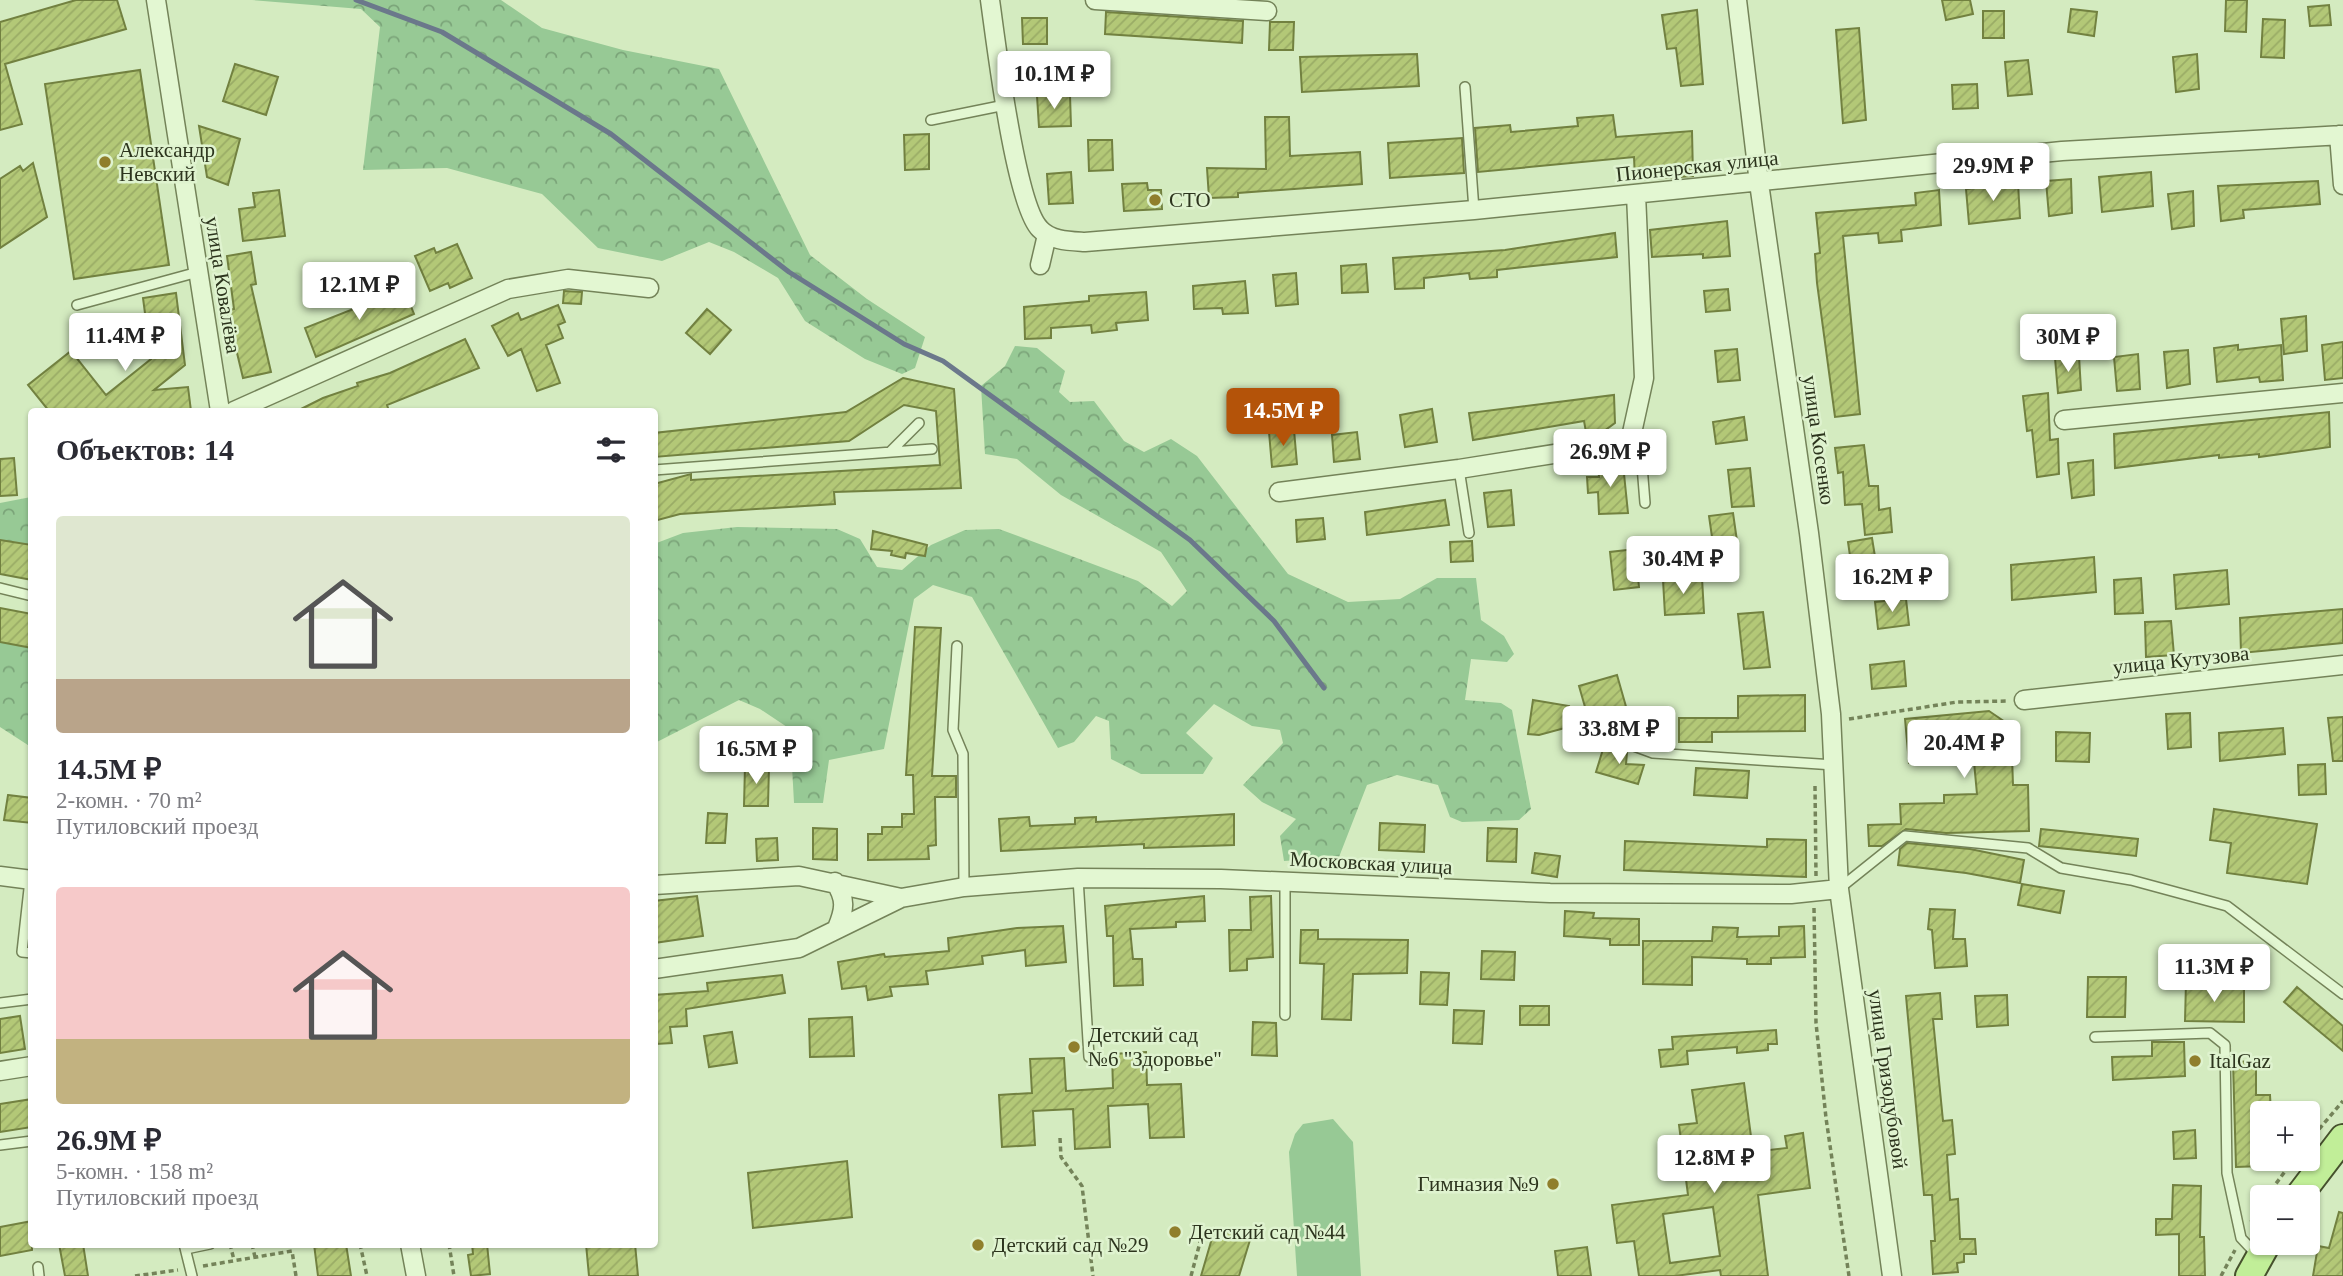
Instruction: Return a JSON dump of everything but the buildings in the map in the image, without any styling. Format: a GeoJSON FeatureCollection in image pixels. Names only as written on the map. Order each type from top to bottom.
{"type":"FeatureCollection","features":[{"type":"Feature","properties":{"kind":"main road"},"geometry":{"type":"LineString","coordinates":[[2307,1185],[2343,1138]]}},
{"type":"Feature","properties":{"kind":"street","name":"улица Ковалёва"},"geometry":{"type":"LineString","coordinates":[[156,0],[220,408]]}},
{"type":"Feature","properties":{"kind":"street"},"geometry":{"type":"LineString","coordinates":[[990,0],[1005,105],[1027,208],[1036,224],[1051,237],[1040,265]]}},
{"type":"Feature","properties":{"kind":"street"},"geometry":{"type":"LineString","coordinates":[[1095,0],[1268,11]]}},
{"type":"Feature","properties":{"kind":"street","name":"улица Косенко"},"geometry":{"type":"LineString","coordinates":[[1737,0],[1759,183],[1810,533],[1832,722],[1836,765],[1839,889]]}},
{"type":"Feature","properties":{"kind":"street"},"geometry":{"type":"LineString","coordinates":[[2341,135],[2343,185]]}},
{"type":"Feature","properties":{"kind":"street","name":"Пионерская улица"},"geometry":{"type":"LineString","coordinates":[[1051,237],[1085,242],[1110,241],[1474,210],[2062,151],[2341,135]]}},
{"type":"Feature","properties":{"kind":"street"},"geometry":{"type":"LineString","coordinates":[[1279,492],[1459,469],[1630,442],[1644,378],[1636,194]]}},
{"type":"Feature","properties":{"kind":"street"},"geometry":{"type":"LineString","coordinates":[[241,408],[508,289],[568,279],[649,288]]}},
{"type":"Feature","properties":{"kind":"street"},"geometry":{"type":"LineString","coordinates":[[2064,420],[2343,393]]}},
{"type":"Feature","properties":{"kind":"street","name":"улица Кутузова"},"geometry":{"type":"LineString","coordinates":[[2024,700],[2343,665]]}},
{"type":"Feature","properties":{"kind":"street"},"geometry":{"type":"LineString","coordinates":[[0,876],[28,880]]}},
{"type":"Feature","properties":{"kind":"street","name":"Московская улица"},"geometry":{"type":"LineString","coordinates":[[658,885],[799,876],[901,898]]}},
{"type":"Feature","properties":{"kind":"street","name":"Московская улица"},"geometry":{"type":"LineString","coordinates":[[658,968],[799,948],[901,898],[964,887],[1078,878],[1285,882],[1550,893],[1814,893],[1839,889]]}},
{"type":"Feature","properties":{"kind":"street"},"geometry":{"type":"LineString","coordinates":[[835,882],[843,894],[844,911],[838,928]]}},
{"type":"Feature","properties":{"kind":"street","name":"улица Гризодубовой"},"geometry":{"type":"LineString","coordinates":[[1839,889],[1892,1276]]}},
{"type":"Feature","properties":{"kind":"street"},"geometry":{"type":"LineString","coordinates":[[0,1071],[28,1067]]}},
{"type":"Feature","properties":{"kind":"street"},"geometry":{"type":"LineString","coordinates":[[411,1248],[416,1276]]}},
{"type":"Feature","properties":{"kind":"lane"},"geometry":{"type":"LineString","coordinates":[[1465,87],[1474,210]]}},
{"type":"Feature","properties":{"kind":"lane"},"geometry":{"type":"LineString","coordinates":[[931,120],[1005,105]]}},
{"type":"Feature","properties":{"kind":"lane"},"geometry":{"type":"LineString","coordinates":[[77,305],[198,272]]}},
{"type":"Feature","properties":{"kind":"lane"},"geometry":{"type":"LineString","coordinates":[[891,451],[919,423]]}},
{"type":"Feature","properties":{"kind":"lane"},"geometry":{"type":"LineString","coordinates":[[1630,442],[1641,453],[1645,503]]}},
{"type":"Feature","properties":{"kind":"lane"},"geometry":{"type":"LineString","coordinates":[[658,470],[932,449]]}},
{"type":"Feature","properties":{"kind":"lane"},"geometry":{"type":"LineString","coordinates":[[1459,469],[1469,533]]}},
{"type":"Feature","properties":{"kind":"lane"},"geometry":{"type":"LineString","coordinates":[[0,588],[28,595]]}},
{"type":"Feature","properties":{"kind":"lane"},"geometry":{"type":"LineString","coordinates":[[957,646],[953,730],[963,754],[964,887]]}},
{"type":"Feature","properties":{"kind":"lane"},"geometry":{"type":"LineString","coordinates":[[1582,727],[1653,754],[1836,765]]}},
{"type":"Feature","properties":{"kind":"lane"},"geometry":{"type":"LineString","coordinates":[[1839,889],[1905,836],[2028,849],[2061,868],[2131,880],[2227,906],[2343,994]]}},
{"type":"Feature","properties":{"kind":"lane"},"geometry":{"type":"LineString","coordinates":[[1078,878],[1089,1057]]}},
{"type":"Feature","properties":{"kind":"lane"},"geometry":{"type":"LineString","coordinates":[[1285,882],[1285,1015]]}},
{"type":"Feature","properties":{"kind":"lane"},"geometry":{"type":"LineString","coordinates":[[27,953],[28,935]]}},
{"type":"Feature","properties":{"kind":"lane"},"geometry":{"type":"LineString","coordinates":[[0,1003],[28,1000]]}},
{"type":"Feature","properties":{"kind":"lane"},"geometry":{"type":"LineString","coordinates":[[2095,1037],[2210,1033],[2225,1045],[2227,1173],[2241,1238],[2259,1258]]}},
{"type":"Feature","properties":{"kind":"lane"},"geometry":{"type":"LineString","coordinates":[[0,1145],[28,1141]]}},
{"type":"Feature","properties":{"kind":"lane"},"geometry":{"type":"LineString","coordinates":[[185,1248],[191,1272]]}},
{"type":"Feature","properties":{"kind":"path"},"geometry":{"type":"LineString","coordinates":[[1832,722],[1957,702],[2024,700]]}},
{"type":"Feature","properties":{"kind":"path"},"geometry":{"type":"LineString","coordinates":[[1814,764],[1816,1023],[1826,1118],[1849,1276]]}},
{"type":"Feature","properties":{"kind":"path"},"geometry":{"type":"LineString","coordinates":[[2320,1128],[2343,1101]]}},
{"type":"Feature","properties":{"kind":"path"},"geometry":{"type":"LineString","coordinates":[[1060,1138],[1061,1157],[1082,1186],[1093,1276]]}},
{"type":"Feature","properties":{"kind":"path"},"geometry":{"type":"LineString","coordinates":[[1191,1276],[1202,1236]]}},
{"type":"Feature","properties":{"kind":"path"},"geometry":{"type":"LineString","coordinates":[[231,1248],[233,1260]]}},
{"type":"Feature","properties":{"kind":"path"},"geometry":{"type":"LineString","coordinates":[[253,1248],[255,1257]]}},
{"type":"Feature","properties":{"kind":"path"},"geometry":{"type":"LineString","coordinates":[[361,1248],[367,1276]]}},
{"type":"Feature","properties":{"kind":"path"},"geometry":{"type":"LineString","coordinates":[[450,1248],[454,1276]]}},
{"type":"Feature","properties":{"kind":"path"},"geometry":{"type":"LineString","coordinates":[[135,1276],[191,1272],[233,1260],[292,1251],[296,1276]]}},
{"type":"Feature","properties":{"kind":"green space"},"geometry":{"type":"Polygon","coordinates":[[[252,0],[501,0],[542,28],[623,50],[719,69],[810,255],[867,299],[925,337],[915,368],[902,374],[865,359],[805,321],[778,278],[734,252],[709,242],[662,261],[598,248],[542,194],[447,168],[363,170],[380,27],[361,9],[252,0]]]}},
{"type":"Feature","properties":{"kind":"green space"},"geometry":{"type":"Polygon","coordinates":[[[1015,346],[1037,348],[1065,371],[1059,392],[1070,402],[1094,401],[1124,441],[1144,452],[1171,439],[1197,456],[1288,574],[1348,602],[1400,599],[1437,578],[1476,578],[1481,620],[1504,636],[1514,654],[1507,662],[1471,659],[1465,700],[1501,703],[1512,710],[1531,809],[1519,820],[1462,822],[1450,817],[1438,785],[1397,775],[1367,785],[1339,857],[1284,861],[1280,836],[1296,819],[1262,802],[1243,785],[1283,743],[1280,730],[1252,726],[1214,704],[1186,733],[1213,758],[1203,774],[1141,774],[1111,759],[1109,721],[1096,716],[1074,742],[1058,748],[972,597],[933,585],[914,599],[884,749],[829,760],[823,803],[794,803],[790,729],[760,709],[739,700],[658,741],[658,542],[683,533],[737,527],[837,529],[860,539],[877,567],[902,570],[931,545],[965,530],[999,529],[1138,581],[1172,606],[1187,591],[1161,552],[1061,495],[1017,459],[985,454],[981,386],[1005,366],[1015,346]]]}},
{"type":"Feature","properties":{"kind":"green space"},"geometry":{"type":"Polygon","coordinates":[[[28,498],[28,545],[0,540],[0,503],[28,498]]]}},
{"type":"Feature","properties":{"kind":"green space"},"geometry":{"type":"Polygon","coordinates":[[[0,642],[28,647],[28,745],[0,727],[0,642]]]}},
{"type":"Feature","properties":{"kind":"green space"},"geometry":{"type":"Polygon","coordinates":[[[1333,1119],[1353,1142],[1361,1276],[1297,1276],[1289,1152],[1295,1134],[1303,1124],[1333,1119]]]}},
{"type":"Feature","properties":{"kind":"waterway"},"geometry":{"type":"LineString","coordinates":[[356,0],[442,32],[611,134],[789,272],[904,344],[943,361],[1190,540],[1274,621],[1324,688]]}},
{"type":"Feature","properties":{"kind":"place","name":"Александр Невский"},"geometry":{"type":"Point","coordinates":[105,162]}},
{"type":"Feature","properties":{"kind":"place","name":"СТО"},"geometry":{"type":"Point","coordinates":[1155,200]}},
{"type":"Feature","properties":{"kind":"place","name":"Детский сад №6 \"Здоровье\""},"geometry":{"type":"Point","coordinates":[1074,1047]}},
{"type":"Feature","properties":{"kind":"place","name":"ItalGaz"},"geometry":{"type":"Point","coordinates":[2195,1061]}},
{"type":"Feature","properties":{"kind":"place","name":"Гимназия №9"},"geometry":{"type":"Point","coordinates":[1553,1184]}},
{"type":"Feature","properties":{"kind":"place","name":"Детский сад №44"},"geometry":{"type":"Point","coordinates":[1175,1232]}},
{"type":"Feature","properties":{"kind":"place","name":"Детский сад №29"},"geometry":{"type":"Point","coordinates":[978,1245]}}]}
